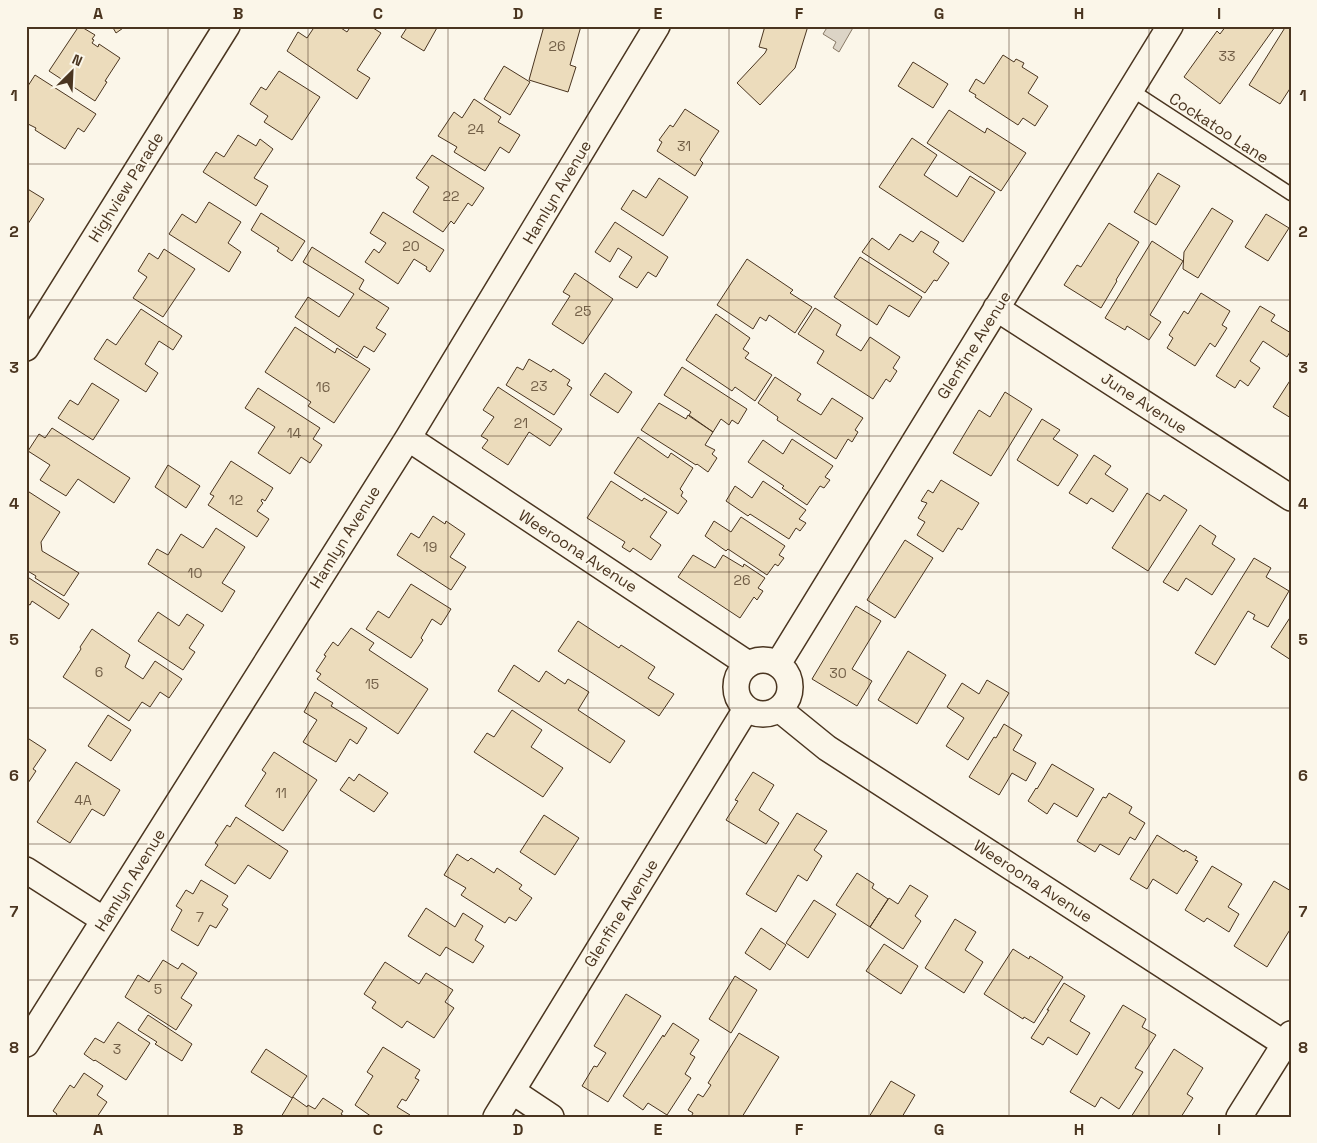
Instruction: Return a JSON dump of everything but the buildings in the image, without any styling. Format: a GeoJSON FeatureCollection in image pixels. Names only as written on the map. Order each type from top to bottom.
{"type":"FeatureCollection","features":[{"type":"Feature","properties":{"kind":"street","name":"Highview Parade"},"geometry":{"type":"LineString","coordinates":[[26,348],[227,26]]}},
{"type":"Feature","properties":{"kind":"street","name":"Hamlyn Avenue"},"geometry":{"type":"LineString","coordinates":[[26,1044],[408,438],[657,26]]}},
{"type":"Feature","properties":{"kind":"street","name":"Glenfine Avenue"},"geometry":{"type":"LineString","coordinates":[[778,664],[1170,26]]}},
{"type":"Feature","properties":{"kind":"street","name":"June Avenue"},"geometry":{"type":"LineString","coordinates":[[996,308],[1291,498]]}},
{"type":"Feature","properties":{"kind":"street","name":"Weeroona Avenue"},"geometry":{"type":"LineString","coordinates":[[408,438],[748,664]]}},
{"type":"Feature","properties":{"kind":"street"},"geometry":{"type":"LineString","coordinates":[[755,661],[770,661],[778,664],[789,678],[790,687],[786,703],[771,714],[754,714],[746,710],[736,695],[735,686],[737,678],[741,670],[748,664],[755,661]]}},
{"type":"Feature","properties":{"kind":"street","name":"Weeroona Avenue"},"geometry":{"type":"LineString","coordinates":[[779,709],[827,748],[1289,1042]]}},
{"type":"Feature","properties":{"kind":"street","name":"Glenfine Avenue"},"geometry":{"type":"LineString","coordinates":[[496,1117],[746,710]]}},
{"type":"Feature","properties":{"kind":"street"},"geometry":{"type":"LineString","coordinates":[[26,870],[104,920]]}},
{"type":"Feature","properties":{"kind":"street"},"geometry":{"type":"LineString","coordinates":[[1239,1117],[1289,1042]]}},
{"type":"Feature","properties":{"kind":"street"},"geometry":{"type":"LineString","coordinates":[[512,1091],[552,1117]]}},
{"type":"Feature","properties":{"kind":"lane","name":"Cockatoo Lane"},"geometry":{"type":"LineString","coordinates":[[1130,89],[1291,194]]}},
{"type":"Feature","properties":{"kind":"shaded area"},"geometry":{"type":"Polygon","coordinates":[[[828,26],[854,26],[839,52],[833,48],[836,42],[823,34],[828,26]]]}}]}
